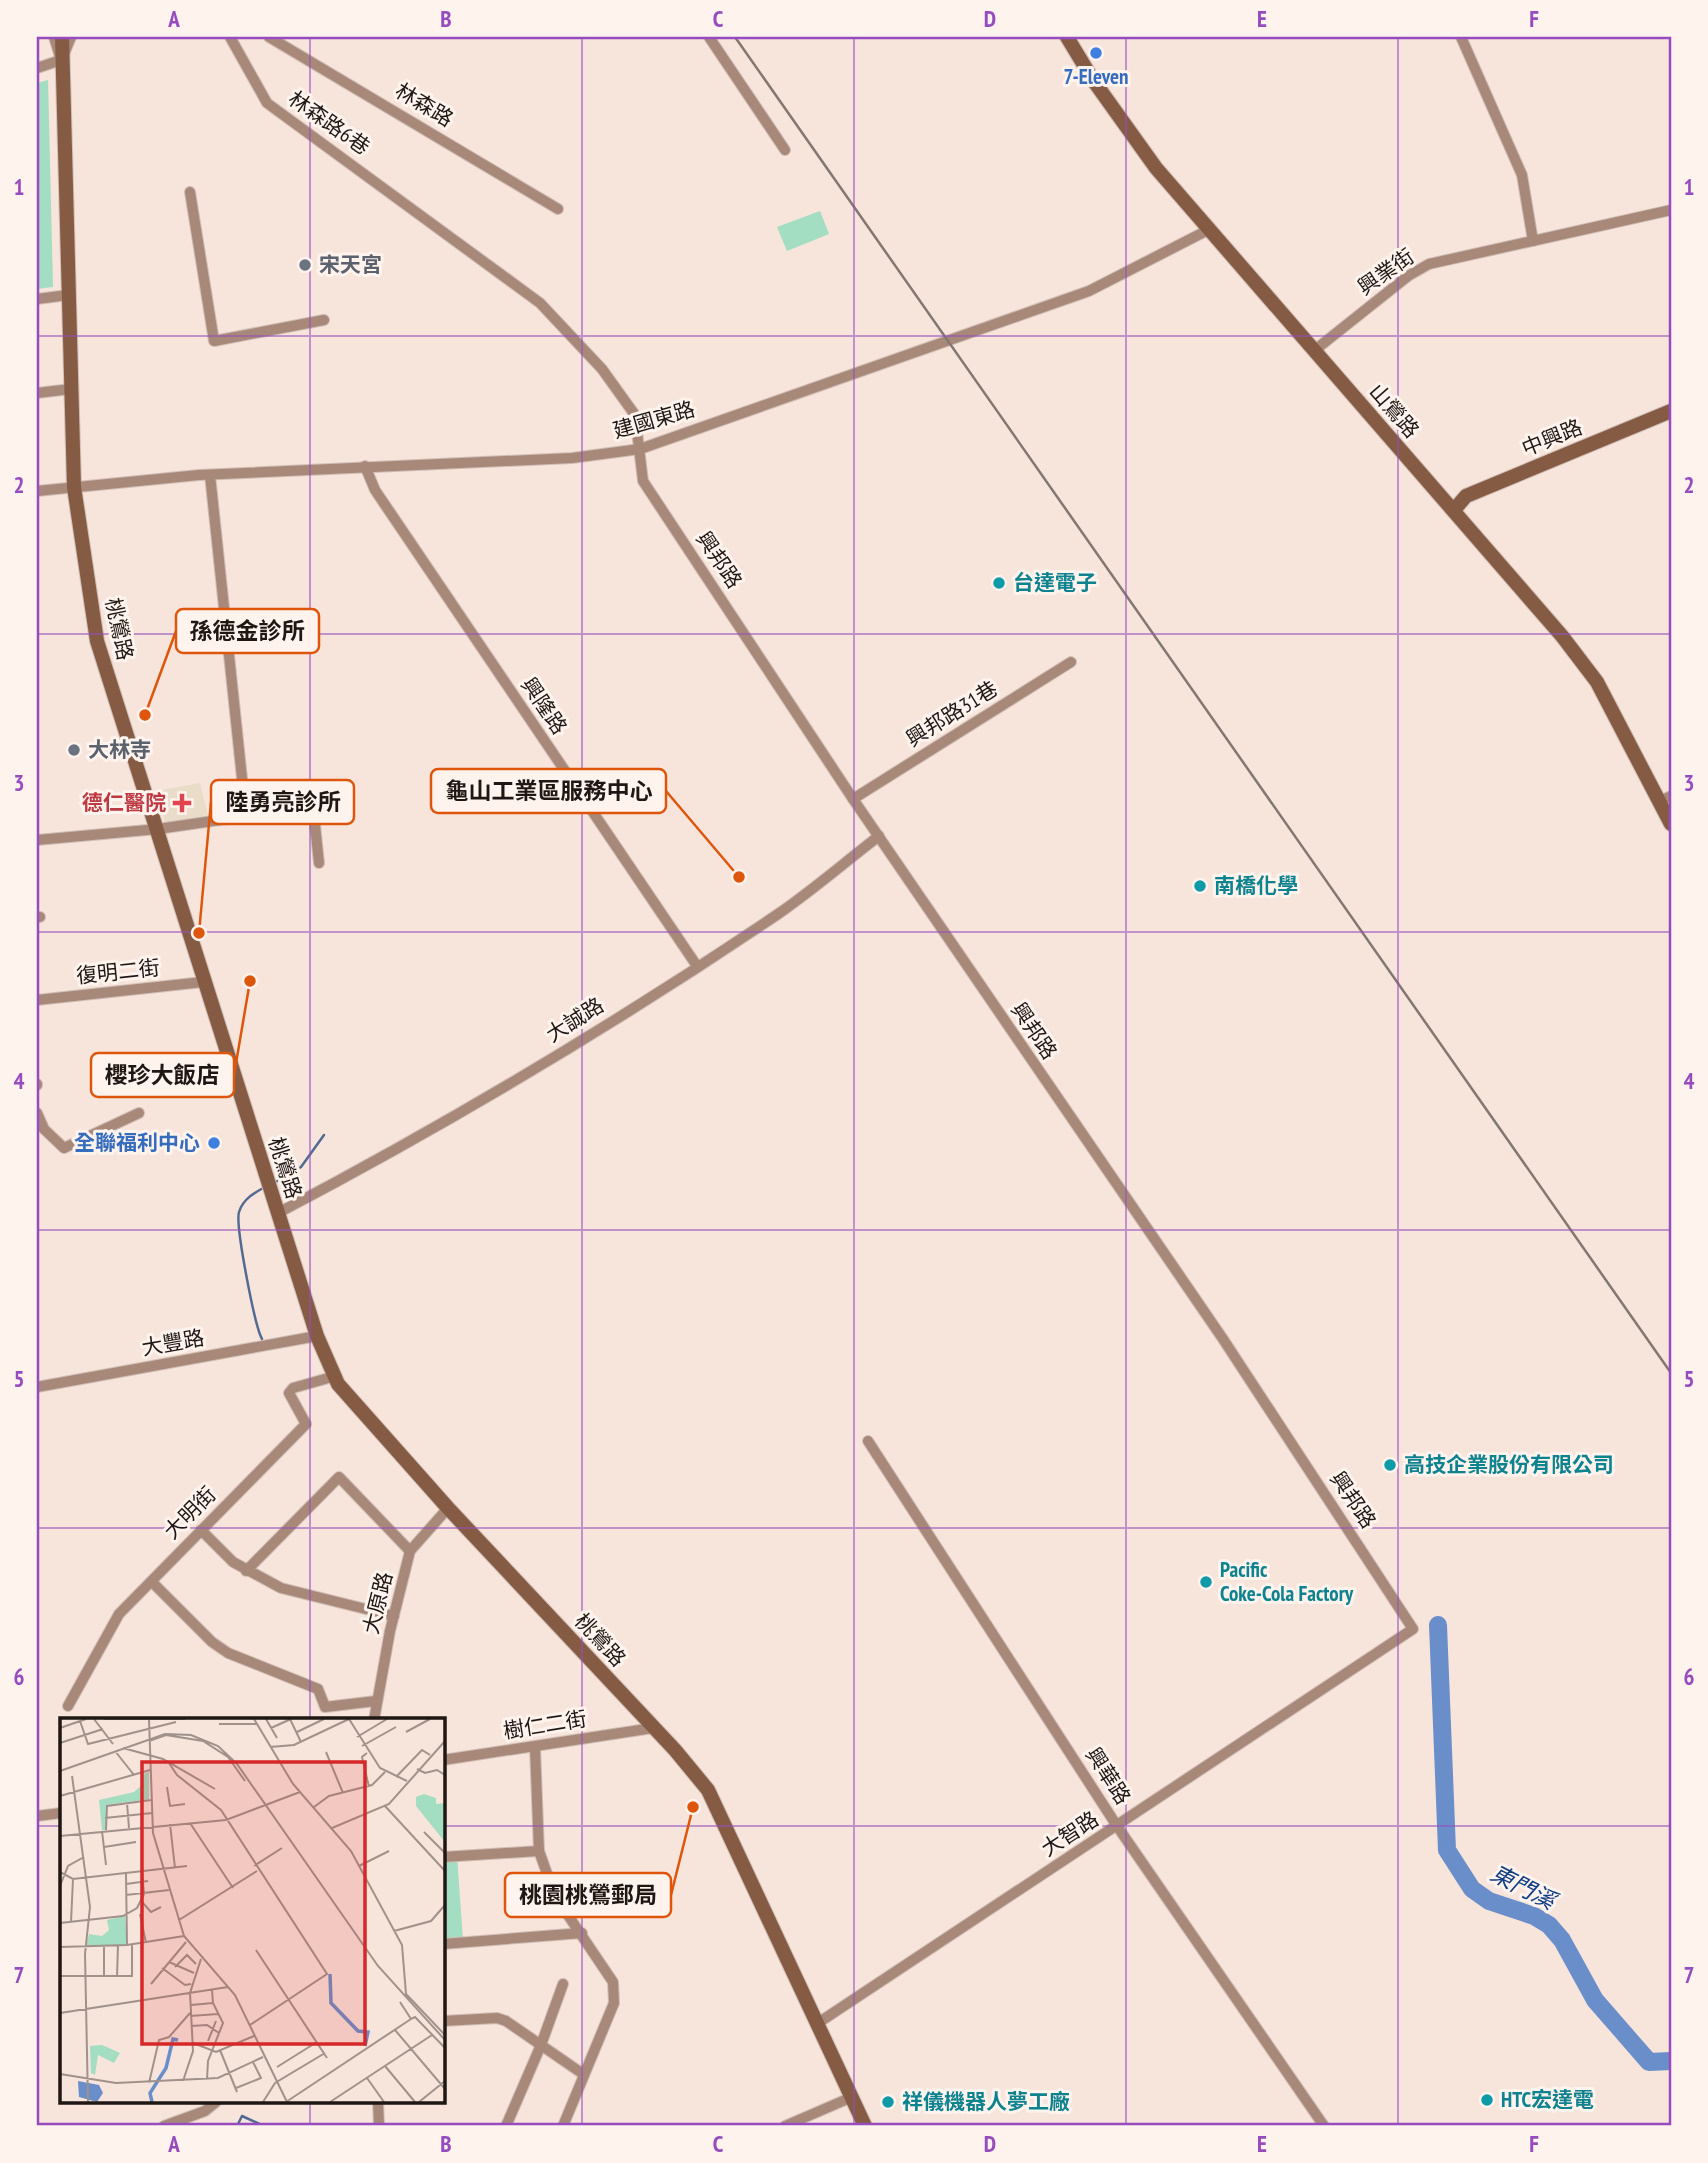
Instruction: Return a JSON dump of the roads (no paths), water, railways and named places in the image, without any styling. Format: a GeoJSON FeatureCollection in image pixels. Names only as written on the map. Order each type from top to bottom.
{"type":"FeatureCollection","features":[{"type":"Feature","properties":{"kind":"main road","name":"山鶯路"},"geometry":{"type":"LineString","coordinates":[[1067,37],[1093,80],[1156,168],[1454,510],[1597,682],[1665,798],[1671,824]]}},
{"type":"Feature","properties":{"kind":"main road","name":"桃鶯路"},"geometry":{"type":"LineString","coordinates":[[62,38],[74,487],[97,641],[158,829],[203,982],[332,1377],[448,1508],[676,1750],[708,1790],[866,2126]]}},
{"type":"Feature","properties":{"kind":"main road","name":"中興路"},"geometry":{"type":"LineString","coordinates":[[1454,510],[1466,496],[1671,411]]}},
{"type":"Feature","properties":{"kind":"street","name":"林森路6巷"},"geometry":{"type":"LineString","coordinates":[[230,37],[267,103],[540,303],[602,369],[635,415],[640,449]]}},
{"type":"Feature","properties":{"kind":"street","name":"林森路"},"geometry":{"type":"LineString","coordinates":[[269,37],[558,209]]}},
{"type":"Feature","properties":{"kind":"street"},"geometry":{"type":"LineString","coordinates":[[709,37],[785,150]]}},
{"type":"Feature","properties":{"kind":"street"},"geometry":{"type":"LineString","coordinates":[[1461,37],[1522,175],[1533,241]]}},
{"type":"Feature","properties":{"kind":"street"},"geometry":{"type":"LineString","coordinates":[[37,68],[61,60]]}},
{"type":"Feature","properties":{"kind":"street"},"geometry":{"type":"LineString","coordinates":[[190,192],[214,341],[324,320]]}},
{"type":"Feature","properties":{"kind":"street","name":"興業街"},"geometry":{"type":"LineString","coordinates":[[1315,350],[1408,276],[1429,264],[1671,210]]}},
{"type":"Feature","properties":{"kind":"street","name":"建國東路"},"geometry":{"type":"LineString","coordinates":[[37,491],[210,475],[572,458],[640,449],[1089,291],[1208,230]]}},
{"type":"Feature","properties":{"kind":"street"},"geometry":{"type":"LineString","coordinates":[[37,299],[68,295]]}},
{"type":"Feature","properties":{"kind":"street"},"geometry":{"type":"LineString","coordinates":[[37,393],[71,389]]}},
{"type":"Feature","properties":{"kind":"street","name":"興邦路"},"geometry":{"type":"LineString","coordinates":[[640,449],[643,481],[878,836],[1223,1339],[1413,1629]]}},
{"type":"Feature","properties":{"kind":"street","name":"興隆路"},"geometry":{"type":"LineString","coordinates":[[365,466],[375,490],[697,965]]}},
{"type":"Feature","properties":{"kind":"street"},"geometry":{"type":"LineString","coordinates":[[210,475],[246,816]]}},
{"type":"Feature","properties":{"kind":"street","name":"興邦路31巷"},"geometry":{"type":"LineString","coordinates":[[853,799],[1070,662]]}},
{"type":"Feature","properties":{"kind":"street"},"geometry":{"type":"LineString","coordinates":[[37,839],[158,829],[342,802]]}},
{"type":"Feature","properties":{"kind":"street"},"geometry":{"type":"LineString","coordinates":[[313,806],[319,863]]}},
{"type":"Feature","properties":{"kind":"street","name":"大誠路"},"geometry":{"type":"LineString","coordinates":[[278,1213],[411,1143],[697,965],[780,912],[878,836]]}},
{"type":"Feature","properties":{"kind":"street","name":"復明二街"},"geometry":{"type":"LineString","coordinates":[[37,1000],[203,982]]}},
{"type":"Feature","properties":{"kind":"street"},"geometry":{"type":"LineString","coordinates":[[37,1114],[44,1129],[64,1148],[139,1112]]}},
{"type":"Feature","properties":{"kind":"street","name":"大豐路"},"geometry":{"type":"LineString","coordinates":[[37,1387],[317,1336]]}},
{"type":"Feature","properties":{"kind":"street","name":"大明街"},"geometry":{"type":"LineString","coordinates":[[68,1706],[120,1614],[153,1583],[161,1569],[306,1424],[289,1393],[293,1388],[332,1377]]}},
{"type":"Feature","properties":{"kind":"street","name":"興華路"},"geometry":{"type":"LineString","coordinates":[[868,1441],[1117,1826],[1324,2126]]}},
{"type":"Feature","properties":{"kind":"street"},"geometry":{"type":"LineString","coordinates":[[246,1571],[339,1477],[410,1551]]}},
{"type":"Feature","properties":{"kind":"street","name":"大原路"},"geometry":{"type":"LineString","coordinates":[[374,1718],[410,1551],[448,1508]]}},
{"type":"Feature","properties":{"kind":"street"},"geometry":{"type":"LineString","coordinates":[[201,1531],[246,1571],[281,1588],[394,1616]]}},
{"type":"Feature","properties":{"kind":"street"},"geometry":{"type":"LineString","coordinates":[[153,1583],[212,1642],[228,1653],[318,1689],[326,1707],[376,1701]]}},
{"type":"Feature","properties":{"kind":"street","name":"大智路"},"geometry":{"type":"LineString","coordinates":[[818,2023],[1413,1629]]}},
{"type":"Feature","properties":{"kind":"street","name":"樹仁二街"},"geometry":{"type":"LineString","coordinates":[[444,1760],[653,1728]]}},
{"type":"Feature","properties":{"kind":"street"},"geometry":{"type":"LineString","coordinates":[[535,1746],[539,1851],[555,1896],[613,1982],[614,2003],[564,2126]]}},
{"type":"Feature","properties":{"kind":"street"},"geometry":{"type":"LineString","coordinates":[[37,1816],[60,1813]]}},
{"type":"Feature","properties":{"kind":"street"},"geometry":{"type":"LineString","coordinates":[[444,1857],[539,1851]]}},
{"type":"Feature","properties":{"kind":"street"},"geometry":{"type":"LineString","coordinates":[[444,1944],[582,1933]]}},
{"type":"Feature","properties":{"kind":"street"},"geometry":{"type":"LineString","coordinates":[[506,2126],[541,2045],[563,1984]]}},
{"type":"Feature","properties":{"kind":"street"},"geometry":{"type":"LineString","coordinates":[[444,2021],[497,2018],[506,2021],[583,2074]]}},
{"type":"Feature","properties":{"kind":"street"},"geometry":{"type":"LineString","coordinates":[[785,2126],[852,2097]]}},
{"type":"Feature","properties":{"kind":"street"},"geometry":{"type":"LineString","coordinates":[[164,2126],[205,2111],[214,2104]]}},
{"type":"Feature","properties":{"kind":"street"},"geometry":{"type":"LineString","coordinates":[[378,2104],[379,2126]]}},
{"type":"Feature","properties":{"kind":"waterway"},"geometry":{"type":"LineString","coordinates":[[274,1183],[301,1167],[324,1135]]}},
{"type":"Feature","properties":{"kind":"waterway"},"geometry":{"type":"LineString","coordinates":[[262,1339],[246,1276],[239,1212],[246,1200],[265,1187]]}},
{"type":"Feature","properties":{"kind":"waterway","name":"東門溪"},"geometry":{"type":"LineString","coordinates":[[1438,1625],[1447,1850],[1472,1889],[1489,1901],[1534,1916],[1549,1925],[1562,1940],[1595,2000],[1649,2062],[1671,2061]]}},
{"type":"Feature","properties":{"kind":"waterway"},"geometry":{"type":"LineString","coordinates":[[237,2126],[242,2116],[264,2126]]}},
{"type":"Feature","properties":{"kind":"railway"},"geometry":{"type":"LineString","coordinates":[[735,37],[1671,1373]]}},
{"type":"Feature","properties":{"kind":"place","name":"7-Eleven"},"geometry":{"type":"Point","coordinates":[1096,53]}},
{"type":"Feature","properties":{"kind":"place","name":"宋天宮"},"geometry":{"type":"Point","coordinates":[305,265]}},
{"type":"Feature","properties":{"kind":"place","name":"台達電子"},"geometry":{"type":"Point","coordinates":[999,583]}},
{"type":"Feature","properties":{"kind":"place","name":"孫德金診所"},"geometry":{"type":"Point","coordinates":[145,715]}},
{"type":"Feature","properties":{"kind":"place","name":"大林寺"},"geometry":{"type":"Point","coordinates":[74,750]}},
{"type":"Feature","properties":{"kind":"place","name":"德仁醫院"},"geometry":{"type":"Point","coordinates":[182,803]}},
{"type":"Feature","properties":{"kind":"place","name":"龜山工業區服務中心"},"geometry":{"type":"Point","coordinates":[739,877]}},
{"type":"Feature","properties":{"kind":"place","name":"南橋化學"},"geometry":{"type":"Point","coordinates":[1200,886]}},
{"type":"Feature","properties":{"kind":"place","name":"陸勇亮診所"},"geometry":{"type":"Point","coordinates":[199,933]}},
{"type":"Feature","properties":{"kind":"place","name":"櫻珍大飯店"},"geometry":{"type":"Point","coordinates":[250,981]}},
{"type":"Feature","properties":{"kind":"place","name":"全聯福利中心"},"geometry":{"type":"Point","coordinates":[214,1143]}},
{"type":"Feature","properties":{"kind":"place","name":"高技企業股份有限公司"},"geometry":{"type":"Point","coordinates":[1390,1465]}},
{"type":"Feature","properties":{"kind":"place","name":"Pacific Coke-Cola Factory"},"geometry":{"type":"Point","coordinates":[1206,1582]}},
{"type":"Feature","properties":{"kind":"place","name":"桃園桃鶯郵局"},"geometry":{"type":"Point","coordinates":[693,1807]}},
{"type":"Feature","properties":{"kind":"place","name":"HTC宏達電"},"geometry":{"type":"Point","coordinates":[1487,2100]}},
{"type":"Feature","properties":{"kind":"place","name":"祥儀機器人夢工廠"},"geometry":{"type":"Point","coordinates":[888,2102]}}]}
